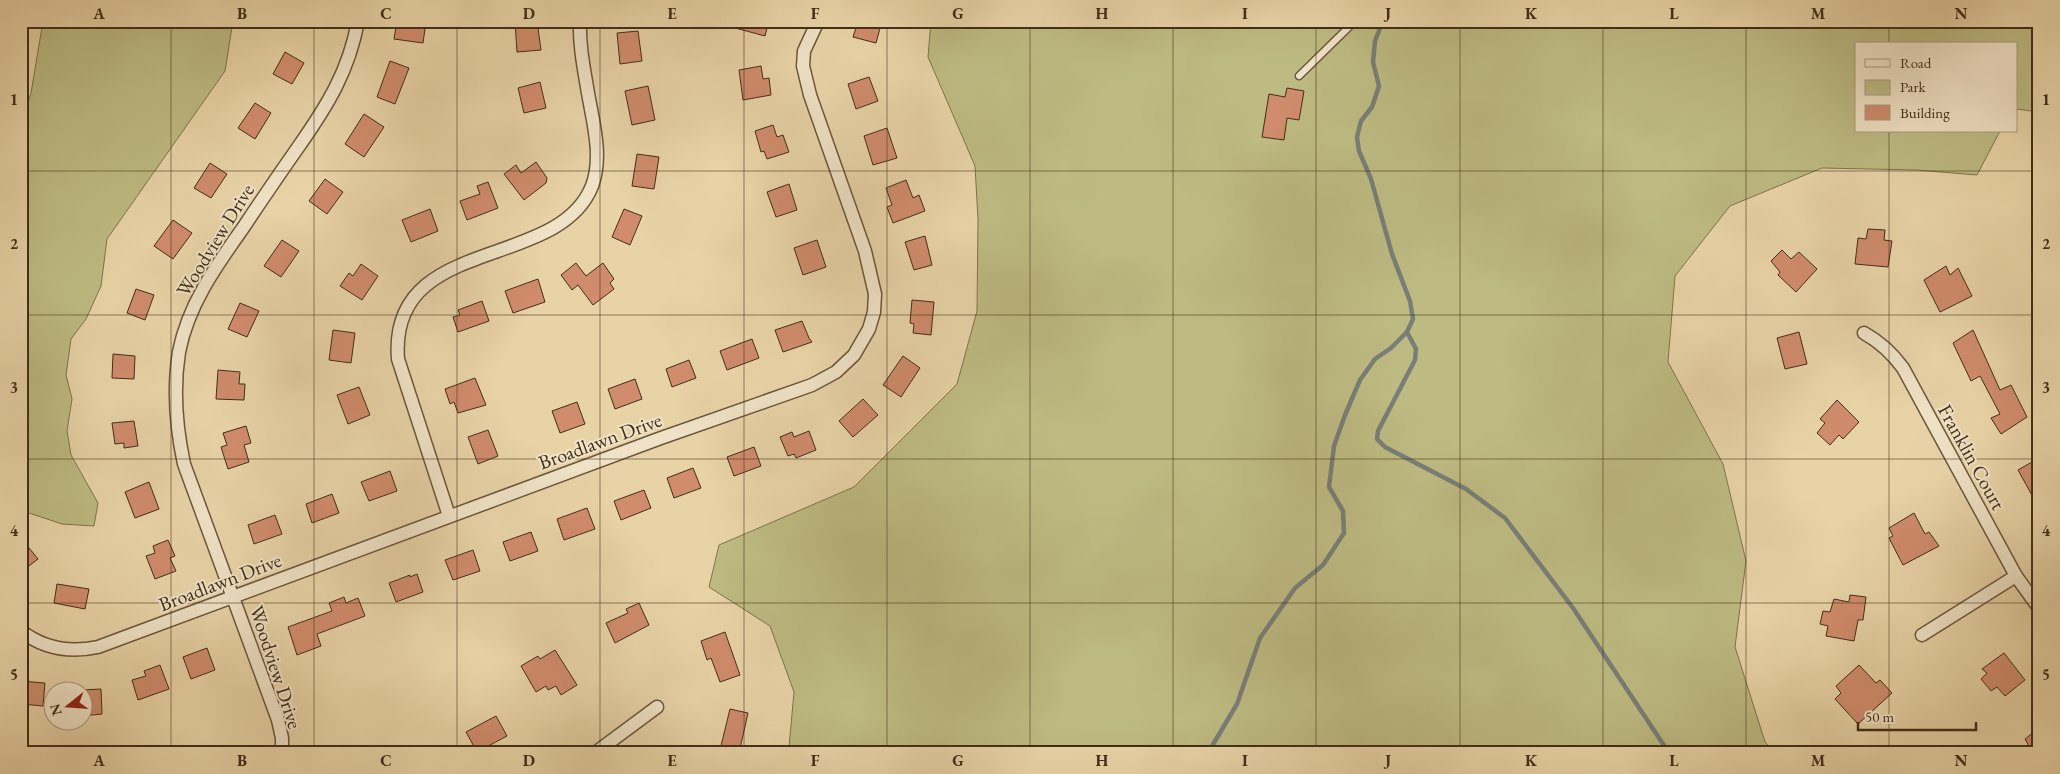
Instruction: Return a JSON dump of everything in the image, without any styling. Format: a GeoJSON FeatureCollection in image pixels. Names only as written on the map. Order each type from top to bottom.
{"type":"FeatureCollection","features":[{"type":"Feature","properties":{"kind":"street","name":"Woodview Drive"},"geometry":{"type":"LineString","coordinates":[[282,753],[282,738],[278,720],[184,464],[177,432],[175,391],[180,351],[187,323],[201,291],[220,260],[328,104],[344,72],[354,42],[358,21]]}},
{"type":"Feature","properties":{"kind":"street"},"geometry":{"type":"LineString","coordinates":[[449,516],[398,359],[396,342],[400,324],[404,311],[424,287],[436,277],[545,232],[582,204],[592,186],[596,165],[596,145],[582,58],[580,21]]}},
{"type":"Feature","properties":{"kind":"street","name":"Broadlawn Drive"},"geometry":{"type":"LineString","coordinates":[[21,631],[43,644],[67,650],[84,650],[118,641],[449,516],[812,385],[836,372],[854,355],[869,330],[874,312],[875,294],[865,252],[810,95],[803,66],[804,51],[818,21]]}},
{"type":"Feature","properties":{"kind":"street","name":"Franklin Court"},"geometry":{"type":"LineString","coordinates":[[1864,332],[1886,348],[1903,368],[2016,576],[2039,608]]}},
{"type":"Feature","properties":{"kind":"street"},"geometry":{"type":"LineString","coordinates":[[1922,635],[2016,576]]}},
{"type":"Feature","properties":{"kind":"street"},"geometry":{"type":"LineString","coordinates":[[595,753],[657,707]]}},
{"type":"Feature","properties":{"kind":"lane"},"geometry":{"type":"LineString","coordinates":[[1299,76],[1355,21]]}},
{"type":"Feature","properties":{"kind":"green space"},"geometry":{"type":"Polygon","coordinates":[[[43,21],[233,21],[225,71],[107,239],[101,286],[86,319],[71,339],[66,375],[72,399],[67,431],[71,455],[98,503],[94,526],[62,524],[26,512],[21,508],[21,125],[31,93],[43,21]]]}},
{"type":"Feature","properties":{"kind":"green space"},"geometry":{"type":"Polygon","coordinates":[[[931,21],[2039,21],[2039,112],[2018,109],[2018,42],[1855,42],[1855,132],[1999,132],[1977,175],[1917,170],[1822,168],[1730,206],[1675,276],[1668,362],[1723,464],[1746,561],[1735,647],[1765,742],[1776,753],[784,753],[789,747],[794,692],[770,626],[709,587],[719,545],[854,487],[957,384],[977,311],[978,219],[975,166],[928,57],[931,21]]]}},
{"type":"Feature","properties":{"kind":"building"},"geometry":{"type":"Polygon","coordinates":[[[397,21],[421,21],[420,28],[425,29],[423,43],[394,39],[397,21]]]}},
{"type":"Feature","properties":{"kind":"building"},"geometry":{"type":"Polygon","coordinates":[[[537,21],[541,50],[517,52],[515,22],[537,21]]]}},
{"type":"Feature","properties":{"kind":"building"},"geometry":{"type":"Polygon","coordinates":[[[724,21],[769,21],[765,36],[724,25],[724,21]]]}},
{"type":"Feature","properties":{"kind":"building"},"geometry":{"type":"Polygon","coordinates":[[[858,21],[882,21],[876,43],[853,37],[858,21]]]}},
{"type":"Feature","properties":{"kind":"building"},"geometry":{"type":"Polygon","coordinates":[[[638,31],[642,61],[620,64],[617,33],[638,31]]]}},
{"type":"Feature","properties":{"kind":"building"},"geometry":{"type":"Polygon","coordinates":[[[285,52],[304,63],[292,84],[273,74],[285,52]]]}},
{"type":"Feature","properties":{"kind":"building"},"geometry":{"type":"Polygon","coordinates":[[[390,61],[409,68],[395,104],[377,97],[390,61]]]}},
{"type":"Feature","properties":{"kind":"building"},"geometry":{"type":"Polygon","coordinates":[[[761,66],[763,79],[769,78],[771,95],[743,100],[739,70],[761,66]]]}},
{"type":"Feature","properties":{"kind":"building"},"geometry":{"type":"Polygon","coordinates":[[[869,77],[878,101],[856,109],[848,84],[869,77]]]}},
{"type":"Feature","properties":{"kind":"building"},"geometry":{"type":"Polygon","coordinates":[[[540,82],[546,108],[524,113],[518,88],[540,82]]]}},
{"type":"Feature","properties":{"kind":"building"},"geometry":{"type":"Polygon","coordinates":[[[648,86],[655,120],[632,125],[625,91],[648,86]]]}},
{"type":"Feature","properties":{"kind":"building"},"geometry":{"type":"Polygon","coordinates":[[[1287,88],[1304,91],[1299,120],[1287,118],[1284,140],[1262,137],[1269,94],[1285,97],[1287,88]]]}},
{"type":"Feature","properties":{"kind":"building"},"geometry":{"type":"Polygon","coordinates":[[[255,103],[271,113],[255,139],[238,128],[255,103]]]}},
{"type":"Feature","properties":{"kind":"building"},"geometry":{"type":"Polygon","coordinates":[[[364,114],[384,127],[364,157],[345,144],[364,114]]]}},
{"type":"Feature","properties":{"kind":"building"},"geometry":{"type":"Polygon","coordinates":[[[773,125],[777,137],[783,135],[789,152],[767,159],[764,151],[761,152],[755,131],[773,125]]]}},
{"type":"Feature","properties":{"kind":"building"},"geometry":{"type":"Polygon","coordinates":[[[887,128],[897,158],[873,165],[864,136],[887,128]]]}},
{"type":"Feature","properties":{"kind":"building"},"geometry":{"type":"Polygon","coordinates":[[[637,154],[659,157],[654,189],[632,186],[637,154]]]}},
{"type":"Feature","properties":{"kind":"building"},"geometry":{"type":"Polygon","coordinates":[[[536,162],[547,178],[546,183],[524,200],[504,174],[516,165],[521,173],[536,162]]]}},
{"type":"Feature","properties":{"kind":"building"},"geometry":{"type":"Polygon","coordinates":[[[210,163],[227,174],[211,198],[194,188],[210,163]]]}},
{"type":"Feature","properties":{"kind":"building"},"geometry":{"type":"Polygon","coordinates":[[[325,179],[343,192],[327,214],[309,201],[325,179]]]}},
{"type":"Feature","properties":{"kind":"building"},"geometry":{"type":"Polygon","coordinates":[[[906,180],[913,198],[919,195],[925,211],[893,223],[887,207],[892,205],[886,188],[906,180]]]}},
{"type":"Feature","properties":{"kind":"building"},"geometry":{"type":"Polygon","coordinates":[[[488,182],[498,208],[467,220],[460,201],[480,194],[477,186],[488,182]]]}},
{"type":"Feature","properties":{"kind":"building"},"geometry":{"type":"Polygon","coordinates":[[[789,184],[797,210],[776,217],[767,192],[789,184]]]}},
{"type":"Feature","properties":{"kind":"building"},"geometry":{"type":"Polygon","coordinates":[[[430,209],[438,231],[411,242],[402,220],[430,209]]]}},
{"type":"Feature","properties":{"kind":"building"},"geometry":{"type":"Polygon","coordinates":[[[624,209],[642,216],[630,245],[612,237],[624,209]]]}},
{"type":"Feature","properties":{"kind":"building"},"geometry":{"type":"Polygon","coordinates":[[[173,220],[192,233],[173,259],[154,246],[173,220]]]}},
{"type":"Feature","properties":{"kind":"building"},"geometry":{"type":"Polygon","coordinates":[[[1868,229],[1885,230],[1884,240],[1892,241],[1888,267],[1855,264],[1858,238],[1866,239],[1868,229]]]}},
{"type":"Feature","properties":{"kind":"building"},"geometry":{"type":"Polygon","coordinates":[[[925,236],[932,265],[914,270],[905,242],[925,236]]]}},
{"type":"Feature","properties":{"kind":"building"},"geometry":{"type":"Polygon","coordinates":[[[282,240],[299,251],[281,277],[264,266],[282,240]]]}},
{"type":"Feature","properties":{"kind":"building"},"geometry":{"type":"Polygon","coordinates":[[[817,240],[826,267],[803,275],[794,248],[817,240]]]}},
{"type":"Feature","properties":{"kind":"building"},"geometry":{"type":"Polygon","coordinates":[[[1782,250],[1791,259],[1799,252],[1817,269],[1796,292],[1778,275],[1780,272],[1771,261],[1782,250]]]}},
{"type":"Feature","properties":{"kind":"building"},"geometry":{"type":"Polygon","coordinates":[[[576,263],[586,276],[603,263],[614,279],[610,283],[614,289],[593,305],[578,285],[572,290],[561,275],[576,263]]]}},
{"type":"Feature","properties":{"kind":"building"},"geometry":{"type":"Polygon","coordinates":[[[361,264],[378,276],[362,300],[340,286],[349,273],[353,276],[361,264]]]}},
{"type":"Feature","properties":{"kind":"building"},"geometry":{"type":"Polygon","coordinates":[[[1946,266],[1950,275],[1958,268],[1972,296],[1940,312],[1924,280],[1946,266]]]}},
{"type":"Feature","properties":{"kind":"building"},"geometry":{"type":"Polygon","coordinates":[[[538,279],[545,302],[513,313],[505,291],[538,279]]]}},
{"type":"Feature","properties":{"kind":"building"},"geometry":{"type":"Polygon","coordinates":[[[136,289],[154,295],[145,320],[127,313],[136,289]]]}},
{"type":"Feature","properties":{"kind":"building"},"geometry":{"type":"Polygon","coordinates":[[[912,300],[934,302],[931,335],[913,333],[914,324],[910,323],[912,300]]]}},
{"type":"Feature","properties":{"kind":"building"},"geometry":{"type":"Polygon","coordinates":[[[482,301],[489,321],[458,332],[453,317],[460,315],[458,310],[482,301]]]}},
{"type":"Feature","properties":{"kind":"building"},"geometry":{"type":"Polygon","coordinates":[[[240,303],[259,311],[247,337],[228,329],[240,303]]]}},
{"type":"Feature","properties":{"kind":"building"},"geometry":{"type":"Polygon","coordinates":[[[802,321],[812,342],[783,352],[775,330],[802,321]]]}},
{"type":"Feature","properties":{"kind":"building"},"geometry":{"type":"Polygon","coordinates":[[[333,330],[355,333],[351,363],[329,360],[333,330]]]}},
{"type":"Feature","properties":{"kind":"building"},"geometry":{"type":"Polygon","coordinates":[[[1973,330],[2000,390],[2011,385],[2027,417],[2001,434],[1991,418],[2000,414],[1980,376],[1971,381],[1953,343],[1973,330]]]}},
{"type":"Feature","properties":{"kind":"building"},"geometry":{"type":"Polygon","coordinates":[[[1799,332],[1807,364],[1785,369],[1777,338],[1799,332]]]}},
{"type":"Feature","properties":{"kind":"building"},"geometry":{"type":"Polygon","coordinates":[[[752,339],[759,358],[727,370],[720,351],[752,339]]]}},
{"type":"Feature","properties":{"kind":"building"},"geometry":{"type":"Polygon","coordinates":[[[113,354],[135,356],[134,379],[112,378],[113,354]]]}},
{"type":"Feature","properties":{"kind":"building"},"geometry":{"type":"Polygon","coordinates":[[[903,356],[920,368],[901,397],[883,385],[903,356]]]}},
{"type":"Feature","properties":{"kind":"building"},"geometry":{"type":"Polygon","coordinates":[[[689,360],[696,378],[672,387],[666,369],[689,360]]]}},
{"type":"Feature","properties":{"kind":"building"},"geometry":{"type":"Polygon","coordinates":[[[218,370],[240,372],[239,384],[245,384],[244,400],[216,399],[218,370]]]}},
{"type":"Feature","properties":{"kind":"building"},"geometry":{"type":"Polygon","coordinates":[[[475,378],[486,405],[458,413],[454,402],[450,404],[445,389],[475,378]]]}},
{"type":"Feature","properties":{"kind":"building"},"geometry":{"type":"Polygon","coordinates":[[[635,379],[642,399],[615,409],[608,389],[635,379]]]}},
{"type":"Feature","properties":{"kind":"building"},"geometry":{"type":"Polygon","coordinates":[[[359,387],[370,415],[348,424],[337,395],[359,387]]]}},
{"type":"Feature","properties":{"kind":"building"},"geometry":{"type":"Polygon","coordinates":[[[863,399],[878,415],[853,437],[839,421],[863,399]]]}},
{"type":"Feature","properties":{"kind":"building"},"geometry":{"type":"Polygon","coordinates":[[[1837,400],[1859,422],[1843,439],[1839,435],[1830,445],[1817,433],[1825,423],[1820,419],[1837,400]]]}},
{"type":"Feature","properties":{"kind":"building"},"geometry":{"type":"Polygon","coordinates":[[[577,402],[585,424],[560,433],[552,411],[577,402]]]}},
{"type":"Feature","properties":{"kind":"building"},"geometry":{"type":"Polygon","coordinates":[[[134,421],[138,446],[124,448],[124,443],[115,444],[112,423],[134,421]]]}},
{"type":"Feature","properties":{"kind":"building"},"geometry":{"type":"Polygon","coordinates":[[[246,426],[251,443],[244,445],[249,462],[228,469],[221,447],[227,445],[223,433],[246,426]]]}},
{"type":"Feature","properties":{"kind":"building"},"geometry":{"type":"Polygon","coordinates":[[[488,430],[498,456],[478,464],[468,437],[488,430]]]}},
{"type":"Feature","properties":{"kind":"building"},"geometry":{"type":"Polygon","coordinates":[[[809,431],[816,450],[796,458],[794,454],[788,456],[780,437],[792,432],[794,437],[809,431]]]}},
{"type":"Feature","properties":{"kind":"building"},"geometry":{"type":"Polygon","coordinates":[[[754,447],[761,466],[734,476],[727,457],[754,447]]]}},
{"type":"Feature","properties":{"kind":"building"},"geometry":{"type":"Polygon","coordinates":[[[2039,458],[2039,508],[2018,470],[2039,458]]]}},
{"type":"Feature","properties":{"kind":"building"},"geometry":{"type":"Polygon","coordinates":[[[693,468],[701,488],[674,498],[667,478],[693,468]]]}},
{"type":"Feature","properties":{"kind":"building"},"geometry":{"type":"Polygon","coordinates":[[[390,471],[397,491],[369,501],[361,482],[390,471]]]}},
{"type":"Feature","properties":{"kind":"building"},"geometry":{"type":"Polygon","coordinates":[[[149,482],[159,509],[135,518],[125,492],[149,482]]]}},
{"type":"Feature","properties":{"kind":"building"},"geometry":{"type":"Polygon","coordinates":[[[644,490],[651,508],[621,520],[614,501],[644,490]]]}},
{"type":"Feature","properties":{"kind":"building"},"geometry":{"type":"Polygon","coordinates":[[[332,494],[339,513],[312,523],[306,504],[332,494]]]}},
{"type":"Feature","properties":{"kind":"building"},"geometry":{"type":"Polygon","coordinates":[[[587,508],[595,529],[564,540],[557,519],[587,508]]]}},
{"type":"Feature","properties":{"kind":"building"},"geometry":{"type":"Polygon","coordinates":[[[1914,513],[1925,534],[1929,532],[1939,546],[1903,565],[1889,538],[1893,536],[1889,528],[1914,513]]]}},
{"type":"Feature","properties":{"kind":"building"},"geometry":{"type":"Polygon","coordinates":[[[275,515],[282,534],[254,544],[248,525],[275,515]]]}},
{"type":"Feature","properties":{"kind":"building"},"geometry":{"type":"Polygon","coordinates":[[[531,532],[538,551],[510,561],[503,542],[531,532]]]}},
{"type":"Feature","properties":{"kind":"building"},"geometry":{"type":"Polygon","coordinates":[[[21,538],[38,559],[21,572],[21,538]]]}},
{"type":"Feature","properties":{"kind":"building"},"geometry":{"type":"Polygon","coordinates":[[[168,540],[175,556],[170,558],[176,571],[155,579],[146,556],[155,553],[153,546],[168,540]]]}},
{"type":"Feature","properties":{"kind":"building"},"geometry":{"type":"Polygon","coordinates":[[[473,550],[480,571],[453,580],[445,560],[473,550]]]}},
{"type":"Feature","properties":{"kind":"building"},"geometry":{"type":"Polygon","coordinates":[[[417,574],[423,592],[396,602],[389,583],[417,574]]]}},
{"type":"Feature","properties":{"kind":"building"},"geometry":{"type":"Polygon","coordinates":[[[57,584],[89,589],[85,609],[54,603],[57,584]]]}},
{"type":"Feature","properties":{"kind":"building"},"geometry":{"type":"Polygon","coordinates":[[[1850,595],[1866,597],[1863,620],[1858,620],[1854,641],[1826,636],[1828,626],[1820,624],[1823,611],[1830,612],[1834,599],[1849,602],[1850,595]]]}},
{"type":"Feature","properties":{"kind":"building"},"geometry":{"type":"Polygon","coordinates":[[[344,597],[346,603],[358,598],[365,616],[317,634],[321,646],[297,655],[288,627],[332,611],[329,603],[344,597]]]}},
{"type":"Feature","properties":{"kind":"building"},"geometry":{"type":"Polygon","coordinates":[[[639,603],[649,625],[615,643],[606,623],[628,613],[626,609],[639,603]]]}},
{"type":"Feature","properties":{"kind":"building"},"geometry":{"type":"Polygon","coordinates":[[[725,632],[740,675],[720,682],[711,658],[707,660],[701,641],[725,632]]]}},
{"type":"Feature","properties":{"kind":"building"},"geometry":{"type":"Polygon","coordinates":[[[207,648],[215,670],[191,679],[183,657],[207,648]]]}},
{"type":"Feature","properties":{"kind":"building"},"geometry":{"type":"Polygon","coordinates":[[[555,650],[577,685],[561,695],[556,686],[548,690],[546,686],[536,692],[521,666],[538,656],[540,659],[555,650]]]}},
{"type":"Feature","properties":{"kind":"building"},"geometry":{"type":"Polygon","coordinates":[[[2004,653],[2025,680],[2005,696],[1997,687],[1991,691],[1981,679],[1987,673],[1982,669],[2004,653]]]}},
{"type":"Feature","properties":{"kind":"building"},"geometry":{"type":"Polygon","coordinates":[[[160,665],[169,689],[138,700],[132,680],[146,676],[144,671],[160,665]]]}},
{"type":"Feature","properties":{"kind":"building"},"geometry":{"type":"Polygon","coordinates":[[[1859,665],[1876,683],[1880,680],[1892,693],[1858,724],[1835,699],[1841,693],[1836,686],[1859,665]]]}},
{"type":"Feature","properties":{"kind":"building"},"geometry":{"type":"Polygon","coordinates":[[[21,681],[42,683],[42,706],[21,704],[21,681]]]}},
{"type":"Feature","properties":{"kind":"building"},"geometry":{"type":"Polygon","coordinates":[[[92,689],[101,689],[102,714],[92,715],[92,689]]]}},
{"type":"Feature","properties":{"kind":"building"},"geometry":{"type":"Polygon","coordinates":[[[730,709],[748,713],[739,753],[720,750],[730,709]]]}},
{"type":"Feature","properties":{"kind":"building"},"geometry":{"type":"Polygon","coordinates":[[[496,716],[507,736],[477,752],[466,732],[496,716]]]}},
{"type":"Feature","properties":{"kind":"building"},"geometry":{"type":"Polygon","coordinates":[[[2039,728],[2039,753],[2033,753],[2025,739],[2039,728]]]}},
{"type":"Feature","properties":{"kind":"waterway"},"geometry":{"type":"LineString","coordinates":[[1208,753],[1237,704],[1260,638],[1295,588],[1323,565],[1344,533],[1343,511],[1329,487],[1334,446],[1360,380],[1375,359],[1391,348],[1407,332],[1413,319],[1410,301],[1392,254],[1371,179],[1359,151],[1357,137],[1361,121],[1372,107],[1379,86],[1373,62],[1375,41],[1384,21]]}},
{"type":"Feature","properties":{"kind":"waterway"},"geometry":{"type":"LineString","coordinates":[[1457,21],[1470,26],[1476,21]]}},
{"type":"Feature","properties":{"kind":"waterway"},"geometry":{"type":"LineString","coordinates":[[1407,332],[1416,349],[1415,360],[1378,431],[1377,439],[1385,447],[1466,489],[1505,518],[1573,608],[1669,753]]}}]}
